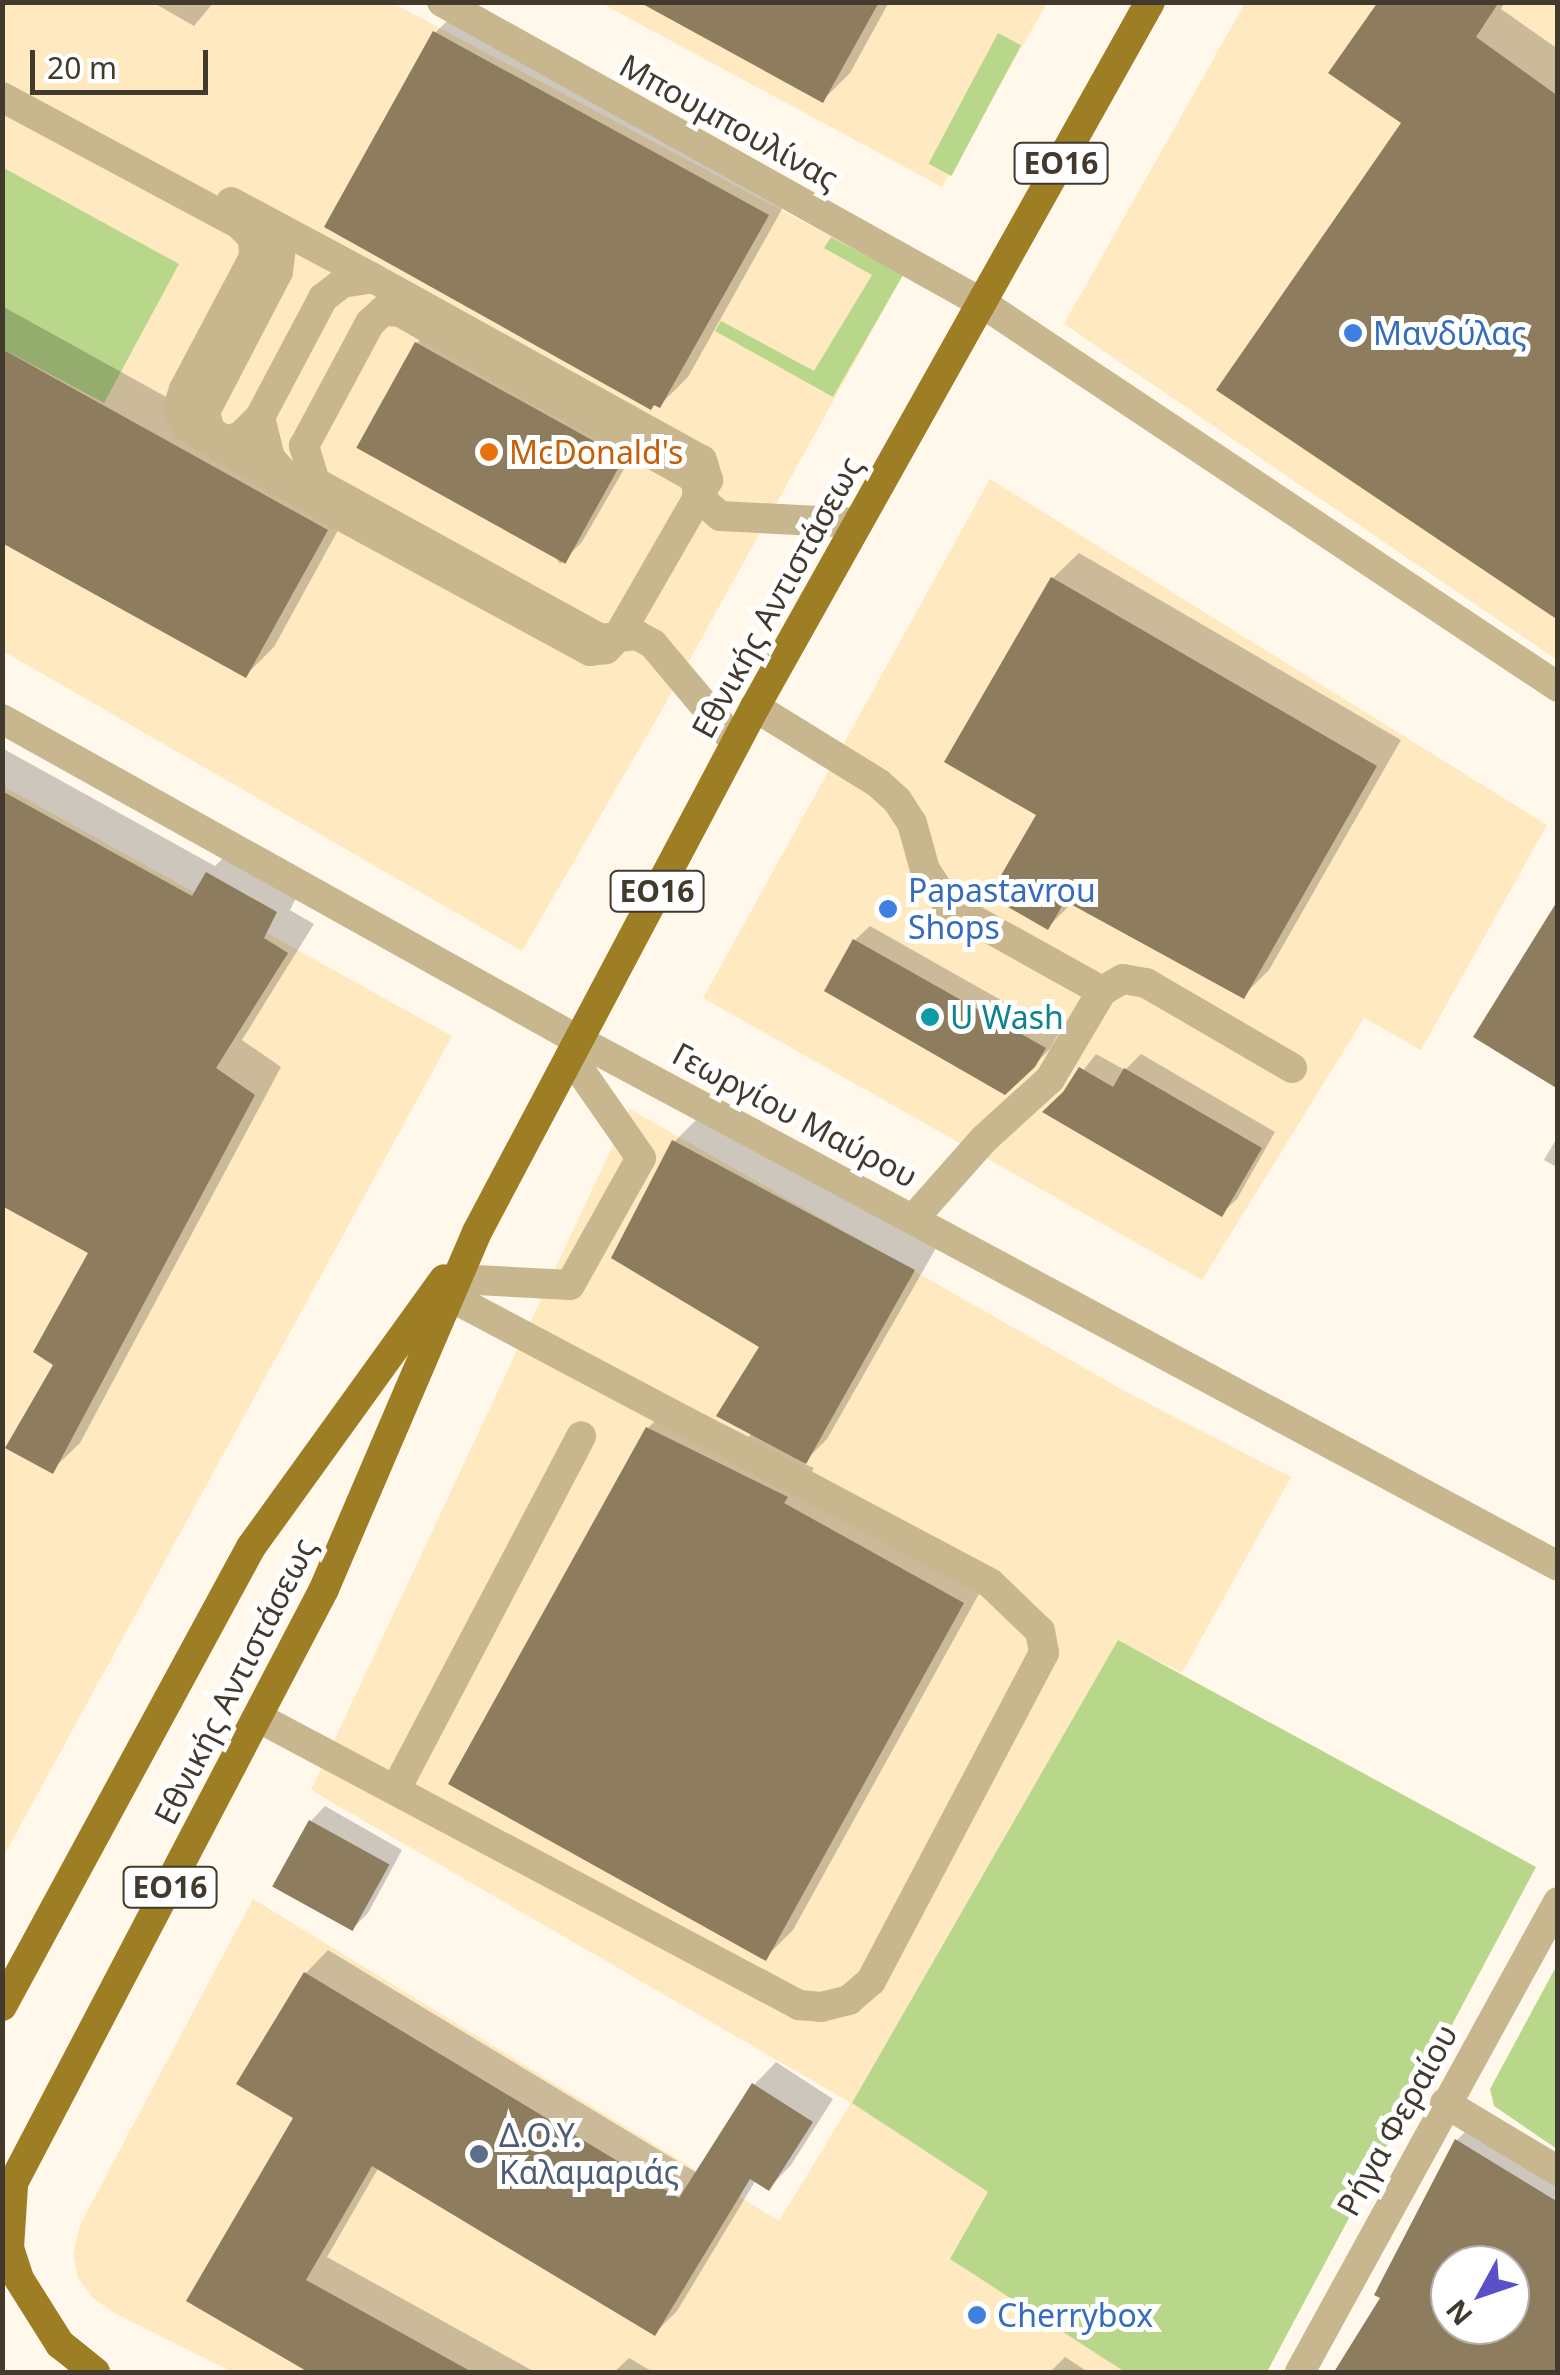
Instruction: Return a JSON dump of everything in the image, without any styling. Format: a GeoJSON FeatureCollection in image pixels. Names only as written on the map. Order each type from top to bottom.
{"type":"FeatureCollection","features":[{"type":"Feature","properties":{"kind":"main road","name":"Εθνικής Αντιστάσεως"},"geometry":{"type":"LineString","coordinates":[[8,2194],[324,1588],[478,1232],[755,707],[1150,2]]}},
{"type":"Feature","properties":{"kind":"main road","name":"Εθνικής Αντιστάσεως"},"geometry":{"type":"LineString","coordinates":[[2,2006],[251,1547],[478,1232]]}},
{"type":"Feature","properties":{"kind":"main road"},"geometry":{"type":"LineString","coordinates":[[8,2194],[9,2248],[19,2279],[60,2344],[95,2372]]}},
{"type":"Feature","properties":{"kind":"street","name":"Μπουμπουλίνας"},"geometry":{"type":"LineString","coordinates":[[442,2],[982,303],[1558,687]]}},
{"type":"Feature","properties":{"kind":"street"},"geometry":{"type":"LineString","coordinates":[[2,78],[702,460],[708,480],[617,638],[606,649],[590,651],[186,428],[178,409],[184,390],[254,257],[253,238],[240,224],[2,97]]}},
{"type":"Feature","properties":{"kind":"street"},"geometry":{"type":"LineString","coordinates":[[271,224],[282,247],[278,272],[205,412],[210,430],[226,440],[241,436],[260,417],[323,298],[342,283],[374,278]]}},
{"type":"Feature","properties":{"kind":"street"},"geometry":{"type":"LineString","coordinates":[[697,496],[698,485],[692,476],[400,312],[383,312],[370,323],[304,446],[316,482],[586,632],[601,638],[637,635],[654,644],[736,743]]}},
{"type":"Feature","properties":{"kind":"street"},"geometry":{"type":"LineString","coordinates":[[260,417],[270,458],[303,495]]}},
{"type":"Feature","properties":{"kind":"street"},"geometry":{"type":"LineString","coordinates":[[697,496],[720,516],[857,523]]}},
{"type":"Feature","properties":{"kind":"street"},"geometry":{"type":"LineString","coordinates":[[755,707],[878,782],[897,800],[912,823],[925,870],[948,906],[1102,990]]}},
{"type":"Feature","properties":{"kind":"street","name":"Γεωργίου Μαύρου"},"geometry":{"type":"LineString","coordinates":[[2,720],[574,1048],[914,1218],[1558,1566]]}},
{"type":"Feature","properties":{"kind":"street"},"geometry":{"type":"LineString","coordinates":[[914,1218],[984,1139],[1050,1079],[1102,990],[1123,980],[1146,982],[1292,1068]]}},
{"type":"Feature","properties":{"kind":"street"},"geometry":{"type":"LineString","coordinates":[[453,1288],[570,1285],[640,1158],[574,1048]]}},
{"type":"Feature","properties":{"kind":"street"},"geometry":{"type":"LineString","coordinates":[[259,1718],[396,1787],[799,2005],[821,2007],[849,2000],[871,1981],[1044,1654],[1040,1631],[990,1582],[453,1288]]}},
{"type":"Feature","properties":{"kind":"street"},"geometry":{"type":"LineString","coordinates":[[396,1787],[581,1436]]}},
{"type":"Feature","properties":{"kind":"street","name":"Ρήγα Φεραίου"},"geometry":{"type":"LineString","coordinates":[[1300,2372],[1558,1902]]}},
{"type":"Feature","properties":{"kind":"street"},"geometry":{"type":"LineString","coordinates":[[1445,2103],[1558,2171]]}},
{"type":"Feature","properties":{"kind":"shaded area"},"geometry":{"type":"Polygon","coordinates":[[[3,3],[393,3],[903,275],[664,706],[522,951],[3,651],[3,3]]]}},
{"type":"Feature","properties":{"kind":"shaded area"},"geometry":{"type":"Polygon","coordinates":[[[601,3],[1047,3],[942,187],[601,3]]]}},
{"type":"Feature","properties":{"kind":"shaded area"},"geometry":{"type":"Polygon","coordinates":[[[1245,3],[1557,3],[1557,660],[1064,324],[1245,3]]]}},
{"type":"Feature","properties":{"kind":"shaded area"},"geometry":{"type":"Polygon","coordinates":[[[990,479],[1547,825],[1421,1050],[1364,1018],[1202,1280],[703,998],[990,479]]]}},
{"type":"Feature","properties":{"kind":"shaded area"},"geometry":{"type":"Polygon","coordinates":[[[3,786],[452,1036],[3,1857],[3,786]]]}},
{"type":"Feature","properties":{"kind":"shaded area"},"geometry":{"type":"Polygon","coordinates":[[[630,1109],[1130,1394],[1291,1477],[1182,1673],[1117,1640],[989,2193],[951,2258],[1125,2372],[232,2372],[116,2314],[93,2298],[78,2278],[73,2254],[80,2225],[253,1899],[779,2221],[851,2103],[311,1790],[630,1109]]]}},
{"type":"Feature","properties":{"kind":"green space"},"geometry":{"type":"Polygon","coordinates":[[[998,33],[1021,45],[951,176],[929,164],[998,33]]]}},
{"type":"Feature","properties":{"kind":"green space"},"geometry":{"type":"Polygon","coordinates":[[[2,167],[179,264],[104,403],[3,349],[2,167]]]}},
{"type":"Feature","properties":{"kind":"green space"},"geometry":{"type":"Polygon","coordinates":[[[831,237],[903,275],[833,397],[715,331],[721,321],[814,371],[872,275],[824,248],[831,237]]]}},
{"type":"Feature","properties":{"kind":"green space"},"geometry":{"type":"Polygon","coordinates":[[[1118,1640],[1536,1867],[1267,2372],[1125,2372],[950,2259],[988,2192],[852,2103],[1118,1640]]]}},
{"type":"Feature","properties":{"kind":"green space"},"geometry":{"type":"Polygon","coordinates":[[[1557,1965],[1557,2149],[1494,2106],[1490,2089],[1557,1965]]]}},
{"type":"Feature","properties":{"kind":"building"},"geometry":{"type":"Polygon","coordinates":[[[639,2],[879,2],[823,103],[639,2]]]}},
{"type":"Feature","properties":{"kind":"building"},"geometry":{"type":"Polygon","coordinates":[[[1378,2],[1499,2],[1476,37],[1558,96],[1558,620],[1216,390],[1401,123],[1328,73],[1378,2]]]}},
{"type":"Feature","properties":{"kind":"building"},"geometry":{"type":"Polygon","coordinates":[[[433,31],[769,215],[660,408],[654,405],[651,410],[324,227],[433,31]]]}},
{"type":"Feature","properties":{"kind":"building","name":"McDonald's"},"geometry":{"type":"Polygon","coordinates":[[[415,342],[624,458],[565,564],[356,448],[415,342]]]}},
{"type":"Feature","properties":{"kind":"building"},"geometry":{"type":"Polygon","coordinates":[[[2,349],[328,530],[246,678],[2,543],[2,349]]]}},
{"type":"Feature","properties":{"kind":"building"},"geometry":{"type":"Polygon","coordinates":[[[1051,577],[1377,766],[1244,999],[1065,901],[1048,930],[989,896],[1036,815],[944,762],[1051,577]]]}},
{"type":"Feature","properties":{"kind":"building"},"geometry":{"type":"Polygon","coordinates":[[[2,791],[192,896],[206,872],[277,912],[264,938],[288,953],[216,1068],[255,1095],[53,1474],[5,1448],[53,1365],[33,1352],[88,1253],[2,1206],[2,791]]]}},
{"type":"Feature","properties":{"kind":"building"},"geometry":{"type":"Polygon","coordinates":[[[1558,900],[1558,1089],[1473,1037],[1558,900]]]}},
{"type":"Feature","properties":{"kind":"building","name":"U Wash"},"geometry":{"type":"Polygon","coordinates":[[[853,939],[1046,1048],[1035,1067],[1005,1095],[824,991],[853,939]]]}},
{"type":"Feature","properties":{"kind":"building"},"geometry":{"type":"Polygon","coordinates":[[[1079,1067],[1113,1087],[1124,1068],[1262,1148],[1222,1217],[1042,1112],[1063,1092],[1079,1067]]]}},
{"type":"Feature","properties":{"kind":"building"},"geometry":{"type":"Polygon","coordinates":[[[672,1140],[915,1270],[806,1464],[716,1416],[759,1347],[611,1258],[672,1140]]]}},
{"type":"Feature","properties":{"kind":"building"},"geometry":{"type":"Polygon","coordinates":[[[646,1427],[788,1497],[784,1503],[964,1603],[766,1961],[448,1784],[646,1427]]]}},
{"type":"Feature","properties":{"kind":"building"},"geometry":{"type":"Polygon","coordinates":[[[309,1820],[389,1865],[353,1931],[272,1886],[309,1820]]]}},
{"type":"Feature","properties":{"kind":"building","name":"Δ.Ο.Υ. Καλαμαριάς"},"geometry":{"type":"Polygon","coordinates":[[[304,1972],[679,2198],[752,2083],[813,2122],[769,2191],[750,2179],[655,2336],[372,2166],[306,2280],[472,2372],[308,2372],[186,2301],[293,2118],[236,2084],[304,1972]]]}},
{"type":"Feature","properties":{"kind":"building"},"geometry":{"type":"Polygon","coordinates":[[[1455,2139],[1558,2202],[1558,2372],[1334,2372],[1380,2298],[1374,2295],[1455,2139]]]}},
{"type":"Feature","properties":{"kind":"place","name":"Μανδύλας"},"geometry":{"type":"Point","coordinates":[1353,333]}},
{"type":"Feature","properties":{"kind":"place","name":"McDonald's"},"geometry":{"type":"Point","coordinates":[489,452]}},
{"type":"Feature","properties":{"kind":"place","name":"Papastavrou Shops"},"geometry":{"type":"Point","coordinates":[888,909]}},
{"type":"Feature","properties":{"kind":"place","name":"U Wash"},"geometry":{"type":"Point","coordinates":[930,1017]}},
{"type":"Feature","properties":{"kind":"place","name":"Δ.Ο.Υ. Καλαμαριάς"},"geometry":{"type":"Point","coordinates":[479,2154]}},
{"type":"Feature","properties":{"kind":"place","name":"Cherrybox"},"geometry":{"type":"Point","coordinates":[977,2315]}}]}
